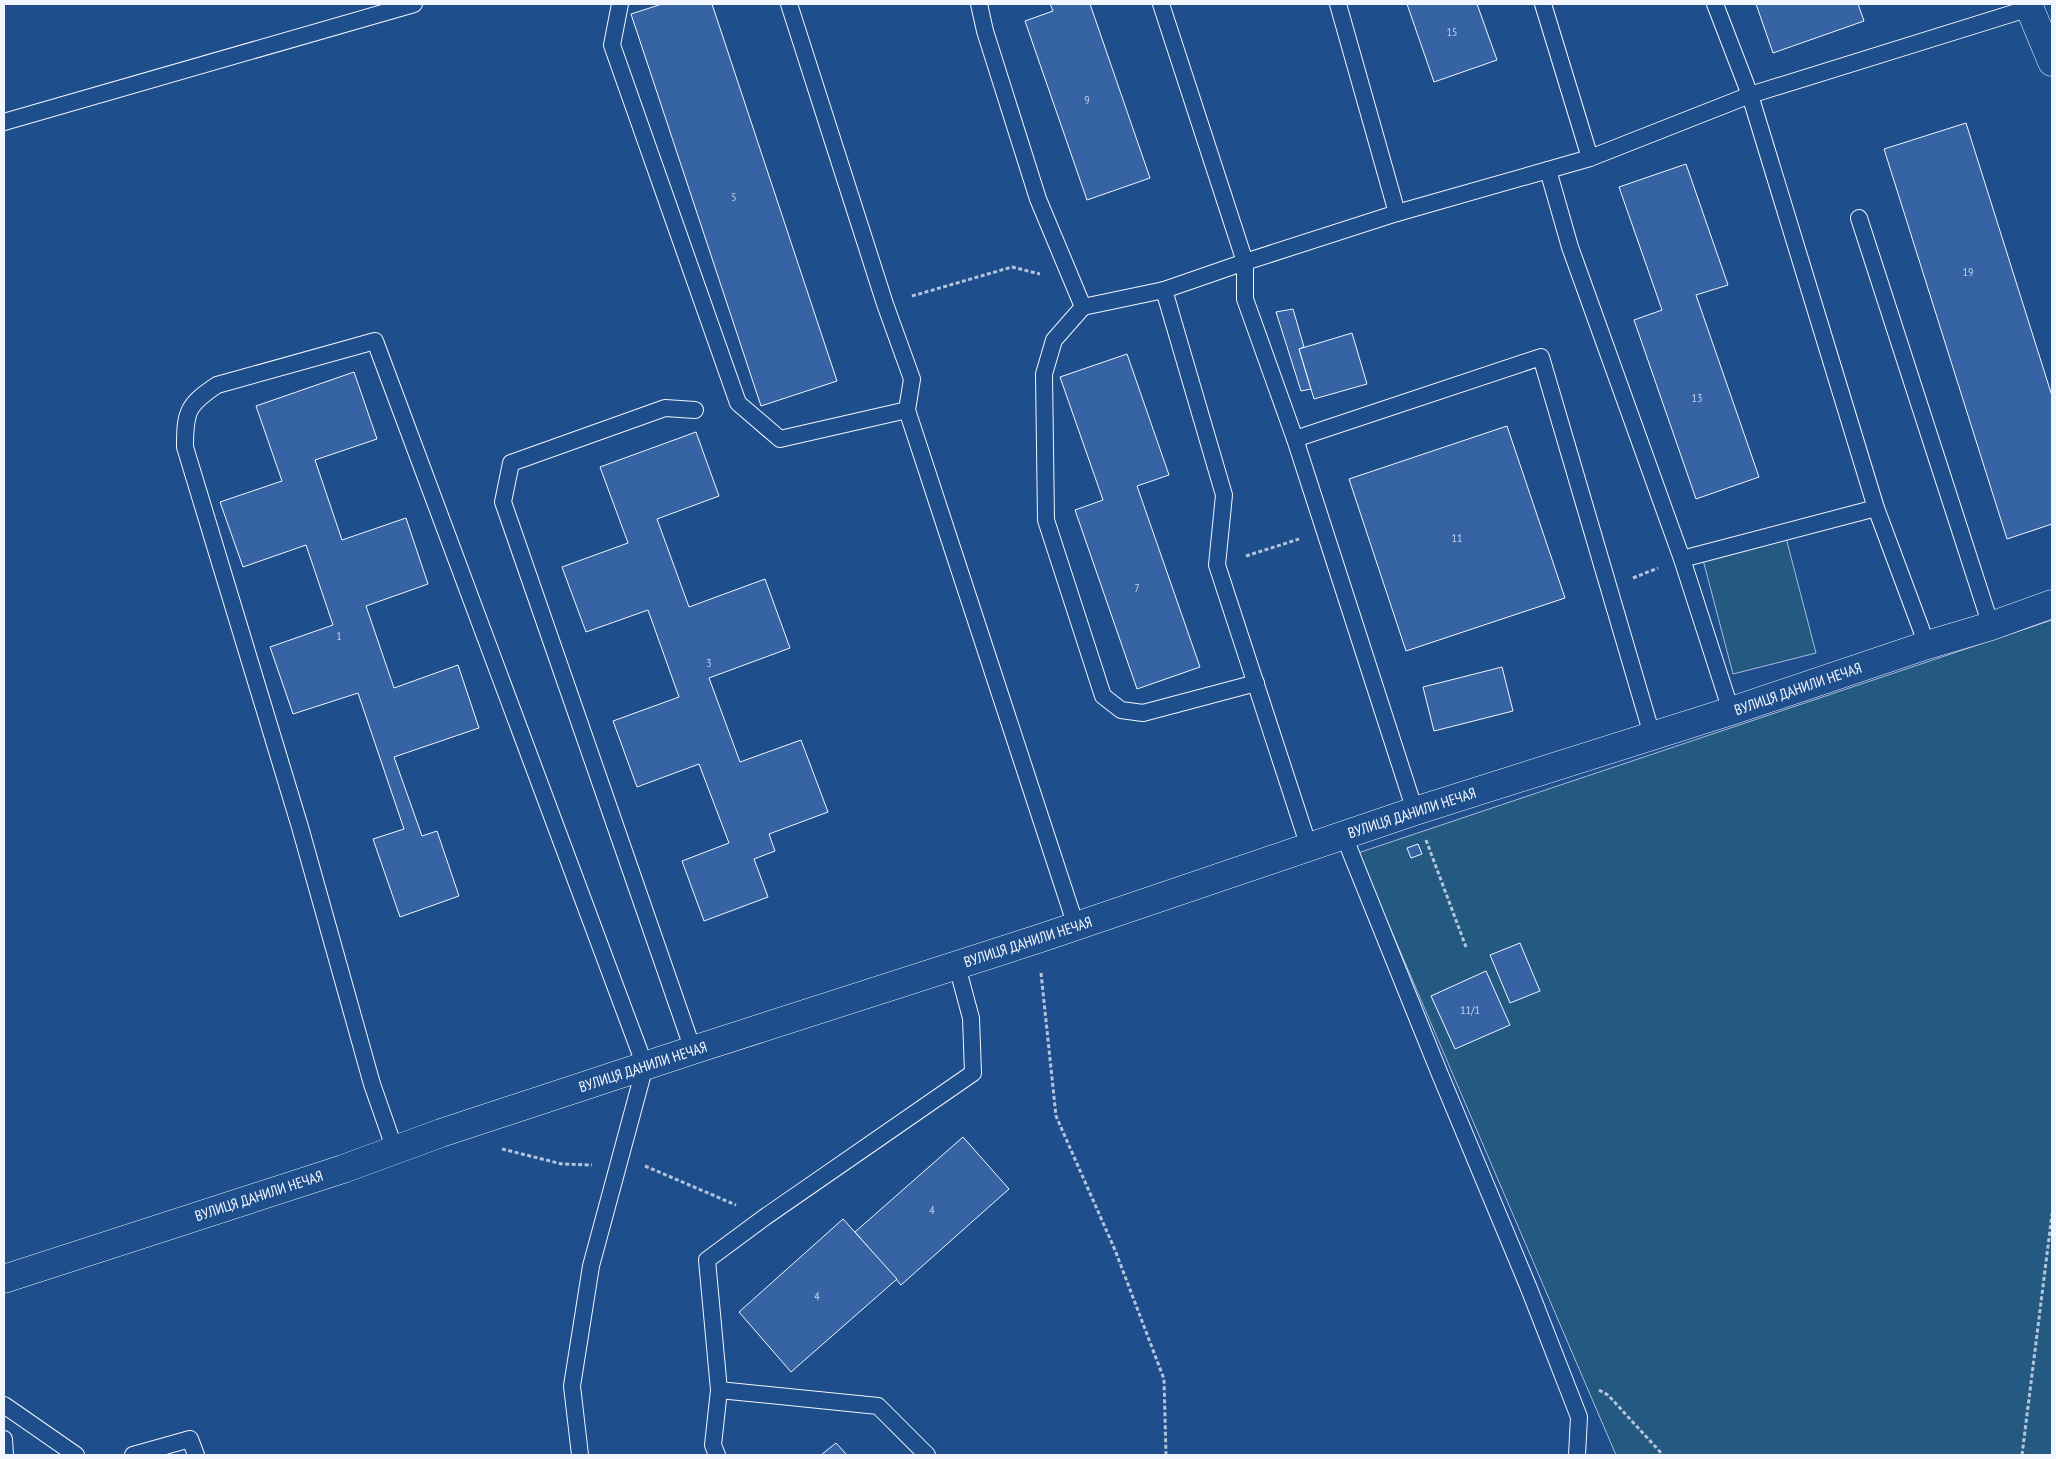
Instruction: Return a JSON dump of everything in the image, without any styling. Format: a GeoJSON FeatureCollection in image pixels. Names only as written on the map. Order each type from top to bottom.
{"type":"FeatureCollection","features":[{"type":"Feature","properties":{"kind":"street"},"geometry":{"type":"LineString","coordinates":[[2029,6],[2052,62]]}},
{"type":"Feature","properties":{"kind":"street","name":"ВУЛИЦЯ ДАНИЛИ НЕЧАЯ"},"geometry":{"type":"LineString","coordinates":[[4,1279],[334,1172],[441,1133],[693,1050],[1038,940],[1415,811],[1731,711],[1927,645],[1991,626],[2052,604]]}},
{"type":"Feature","properties":{"kind":"lane"},"geometry":{"type":"LineString","coordinates":[[4,122],[414,4]]}},
{"type":"Feature","properties":{"kind":"lane"},"geometry":{"type":"LineString","coordinates":[[620,4],[612,45],[738,403],[780,438],[907,410]]}},
{"type":"Feature","properties":{"kind":"lane"},"geometry":{"type":"LineString","coordinates":[[789,4],[885,304],[912,379],[907,410],[1076,926]]}},
{"type":"Feature","properties":{"kind":"lane"},"geometry":{"type":"LineString","coordinates":[[979,4],[985,31],[1038,199],[1083,307]]}},
{"type":"Feature","properties":{"kind":"lane"},"geometry":{"type":"LineString","coordinates":[[1161,4],[1244,262],[1245,299],[1294,439],[1415,811]]}},
{"type":"Feature","properties":{"kind":"lane"},"geometry":{"type":"LineString","coordinates":[[1338,4],[1397,213]]}},
{"type":"Feature","properties":{"kind":"lane"},"geometry":{"type":"LineString","coordinates":[[1542,4],[1590,158]]}},
{"type":"Feature","properties":{"kind":"lane"},"geometry":{"type":"LineString","coordinates":[[1715,4],[1750,95],[1876,508],[1927,645]]}},
{"type":"Feature","properties":{"kind":"lane"},"geometry":{"type":"LineString","coordinates":[[1256,683],[1143,713],[1121,710],[1103,696],[1046,520],[1044,374],[1054,340],[1083,307],[1164,290],[1397,213],[1590,158],[1750,95],[2029,6]]}},
{"type":"Feature","properties":{"kind":"lane"},"geometry":{"type":"LineString","coordinates":[[1548,170],[1570,248],[1682,558],[1731,711]]}},
{"type":"Feature","properties":{"kind":"lane"},"geometry":{"type":"LineString","coordinates":[[1860,218],[1991,626]]}},
{"type":"Feature","properties":{"kind":"lane"},"geometry":{"type":"LineString","coordinates":[[1164,290],[1224,494],[1217,566],[1310,847]]}},
{"type":"Feature","properties":{"kind":"lane"},"geometry":{"type":"LineString","coordinates":[[395,1150],[372,1084],[300,827],[186,447],[185,427],[190,408],[201,396],[217,385],[375,341],[645,1066],[591,1266],[572,1386],[580,1455]]}},
{"type":"Feature","properties":{"kind":"lane"},"geometry":{"type":"LineString","coordinates":[[1294,439],[1541,357],[1652,735]]}},
{"type":"Feature","properties":{"kind":"lane"},"geometry":{"type":"LineString","coordinates":[[693,1050],[503,502],[511,463],[665,408],[695,410]]}},
{"type":"Feature","properties":{"kind":"lane"},"geometry":{"type":"LineString","coordinates":[[1682,558],[1876,508]]}},
{"type":"Feature","properties":{"kind":"lane"},"geometry":{"type":"LineString","coordinates":[[1344,836],[1561,1369],[1579,1417],[1577,1455]]}},
{"type":"Feature","properties":{"kind":"lane"},"geometry":{"type":"LineString","coordinates":[[717,1455],[713,1445],[719,1390],[707,1260],[773,1212],[973,1074],[971,1018],[957,966]]}},
{"type":"Feature","properties":{"kind":"lane"},"geometry":{"type":"LineString","coordinates":[[719,1390],[878,1406],[927,1455]]}},
{"type":"Feature","properties":{"kind":"lane"},"geometry":{"type":"LineString","coordinates":[[4,1405],[76,1455]]}},
{"type":"Feature","properties":{"kind":"lane"},"geometry":{"type":"LineString","coordinates":[[4,1439],[5,1455]]}},
{"type":"Feature","properties":{"kind":"lane"},"geometry":{"type":"LineString","coordinates":[[134,1455],[190,1439],[196,1455]]}},
{"type":"Feature","properties":{"kind":"path"},"geometry":{"type":"LineString","coordinates":[[885,304],[1012,267]]}},
{"type":"Feature","properties":{"kind":"path"},"geometry":{"type":"LineString","coordinates":[[1217,566],[1323,531]]}},
{"type":"Feature","properties":{"kind":"path"},"geometry":{"type":"LineString","coordinates":[[1610,587],[1682,558]]}},
{"type":"Feature","properties":{"kind":"path"},"geometry":{"type":"LineString","coordinates":[[1415,811],[1466,948]]}},
{"type":"Feature","properties":{"kind":"path"},"geometry":{"type":"LineString","coordinates":[[1038,940],[1056,1116],[1115,1250],[1164,1379],[1166,1455]]}},
{"type":"Feature","properties":{"kind":"path"},"geometry":{"type":"LineString","coordinates":[[2022,1455],[2052,1214]]}},
{"type":"Feature","properties":{"kind":"path"},"geometry":{"type":"LineString","coordinates":[[1561,1369],[1608,1395],[1663,1455]]}},
{"type":"Feature","properties":{"kind":"shaded area"},"geometry":{"type":"Polygon","coordinates":[[[1785,534],[1816,653],[1733,674],[1702,556],[1785,534]]]}},
{"type":"Feature","properties":{"kind":"shaded area"},"geometry":{"type":"Polygon","coordinates":[[[2052,620],[2052,1455],[1616,1455],[1358,853],[2052,620]]]}},
{"type":"Feature","properties":{"kind":"building"},"geometry":{"type":"Polygon","coordinates":[[[662,4],[712,4],[837,381],[761,406],[631,14],[662,4]]]}},
{"type":"Feature","properties":{"kind":"building"},"geometry":{"type":"Polygon","coordinates":[[[1050,4],[1090,4],[1150,178],[1087,200],[1025,21],[1053,11],[1050,4]]]}},
{"type":"Feature","properties":{"kind":"building"},"geometry":{"type":"Polygon","coordinates":[[[1407,4],[1477,4],[1497,60],[1434,82],[1407,4]]]}},
{"type":"Feature","properties":{"kind":"building"},"geometry":{"type":"Polygon","coordinates":[[[1756,4],[1858,4],[1864,21],[1773,53],[1756,4]]]}},
{"type":"Feature","properties":{"kind":"building"},"geometry":{"type":"Polygon","coordinates":[[[1966,123],[2052,396],[2052,524],[2007,539],[1884,149],[1966,123]]]}},
{"type":"Feature","properties":{"kind":"building"},"geometry":{"type":"Polygon","coordinates":[[[1686,164],[1728,285],[1696,295],[1759,477],[1696,499],[1634,320],[1662,310],[1619,187],[1686,164]]]}},
{"type":"Feature","properties":{"kind":"building"},"geometry":{"type":"Polygon","coordinates":[[[1293,309],[1304,347],[1299,349],[1311,389],[1301,391],[1276,312],[1293,309]]]}},
{"type":"Feature","properties":{"kind":"building"},"geometry":{"type":"Polygon","coordinates":[[[1352,333],[1367,384],[1314,399],[1299,349],[1352,333]]]}},
{"type":"Feature","properties":{"kind":"building"},"geometry":{"type":"Polygon","coordinates":[[[1127,354],[1169,475],[1137,486],[1200,667],[1137,689],[1075,510],[1103,500],[1060,377],[1127,354]]]}},
{"type":"Feature","properties":{"kind":"building"},"geometry":{"type":"Polygon","coordinates":[[[354,372],[377,439],[315,460],[342,540],[406,518],[428,584],[366,606],[394,688],[458,665],[479,728],[394,757],[422,836],[437,831],[459,896],[400,917],[373,839],[404,829],[358,693],[293,714],[270,647],[333,625],[306,545],[243,567],[220,502],[282,481],[256,406],[354,372]]]}},
{"type":"Feature","properties":{"kind":"building"},"geometry":{"type":"Polygon","coordinates":[[[1507,426],[1565,598],[1406,651],[1349,479],[1507,426]]]}},
{"type":"Feature","properties":{"kind":"building"},"geometry":{"type":"Polygon","coordinates":[[[696,432],[719,496],[657,519],[689,607],[765,579],[790,648],[709,678],[740,762],[801,740],[828,812],[769,834],[775,851],[754,859],[768,897],[704,921],[682,861],[729,843],[699,764],[637,787],[613,721],[679,697],[648,610],[586,632],[562,567],[628,543],[600,467],[696,432]]]}},
{"type":"Feature","properties":{"kind":"building"},"geometry":{"type":"Polygon","coordinates":[[[1502,667],[1513,711],[1434,731],[1423,687],[1502,667]]]}},
{"type":"Feature","properties":{"kind":"building"},"geometry":{"type":"Polygon","coordinates":[[[1418,844],[1422,854],[1411,858],[1407,848],[1418,844]]]}},
{"type":"Feature","properties":{"kind":"building"},"geometry":{"type":"Polygon","coordinates":[[[1520,943],[1540,991],[1510,1003],[1490,955],[1520,943]]]}},
{"type":"Feature","properties":{"kind":"building"},"geometry":{"type":"Polygon","coordinates":[[[1486,971],[1510,1025],[1455,1049],[1431,996],[1486,971]]]}},
{"type":"Feature","properties":{"kind":"building"},"geometry":{"type":"Polygon","coordinates":[[[963,1137],[1009,1189],[901,1285],[855,1232],[963,1137]]]}},
{"type":"Feature","properties":{"kind":"building"},"geometry":{"type":"Polygon","coordinates":[[[843,1219],[897,1279],[791,1372],[739,1312],[843,1219]]]}},
{"type":"Feature","properties":{"kind":"building"},"geometry":{"type":"Polygon","coordinates":[[[836,1443],[847,1455],[821,1455],[836,1443]]]}}]}
